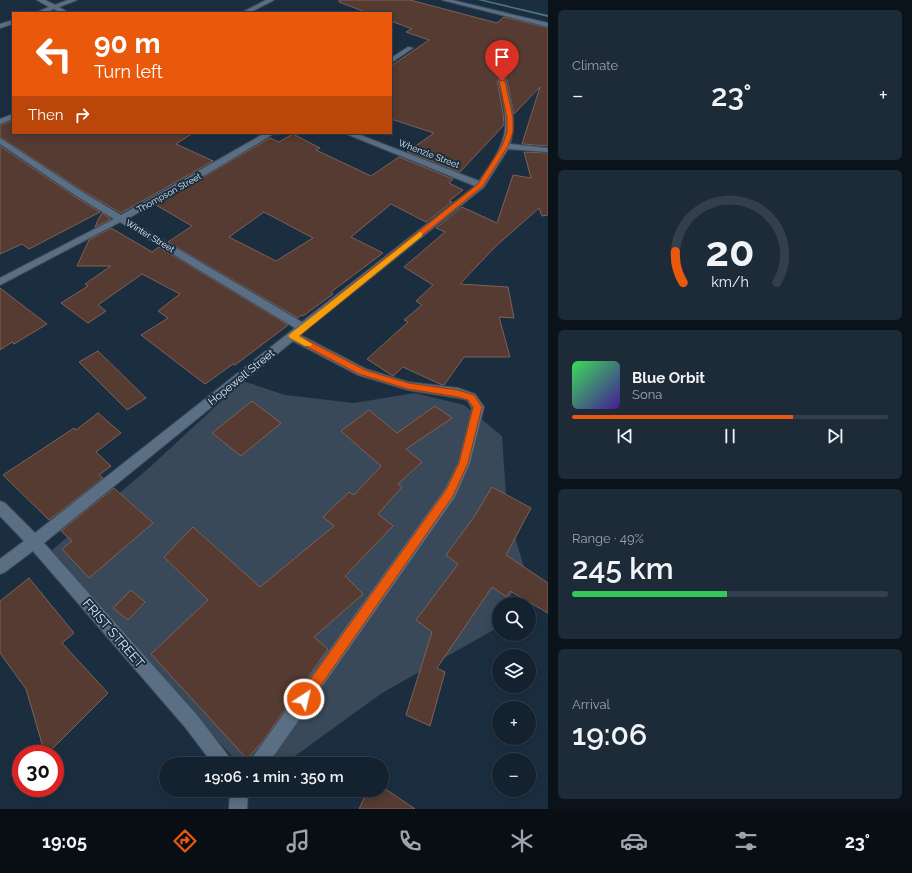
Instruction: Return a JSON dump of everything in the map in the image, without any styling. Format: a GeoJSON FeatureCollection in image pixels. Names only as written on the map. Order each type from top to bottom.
{"type":"FeatureCollection","features":[{"type":"Feature","properties":{"kind":"street"},"geometry":{"type":"LineString","coordinates":[[40,0],[64,12]]}},
{"type":"Feature","properties":{"kind":"street"},"geometry":{"type":"LineString","coordinates":[[41,12],[74,0]]}},
{"type":"Feature","properties":{"kind":"street"},"geometry":{"type":"LineString","coordinates":[[246,12],[271,0]]}},
{"type":"Feature","properties":{"kind":"street"},"geometry":{"type":"LineString","coordinates":[[445,0],[548,25]]}},
{"type":"Feature","properties":{"kind":"street"},"geometry":{"type":"LineString","coordinates":[[0,26],[12,22]]}},
{"type":"Feature","properties":{"kind":"street"},"geometry":{"type":"LineString","coordinates":[[392,60],[410,48]]}},
{"type":"Feature","properties":{"kind":"street","name":"Hopewell Street"},"geometry":{"type":"LineString","coordinates":[[0,567],[34,542],[481,185],[505,146],[510,132],[510,118],[502,81]]}},
{"type":"Feature","properties":{"kind":"street"},"geometry":{"type":"LineString","coordinates":[[0,122],[12,116]]}},
{"type":"Feature","properties":{"kind":"street","name":"Thompson Street"},"geometry":{"type":"LineString","coordinates":[[0,282],[121,219],[222,163],[269,134]]}},
{"type":"Feature","properties":{"kind":"street","name":"Whenzle Street"},"geometry":{"type":"LineString","coordinates":[[351,134],[481,185]]}},
{"type":"Feature","properties":{"kind":"street","name":"Winter Street"},"geometry":{"type":"LineString","coordinates":[[0,140],[81,195],[303,328]]}},
{"type":"Feature","properties":{"kind":"street"},"geometry":{"type":"LineString","coordinates":[[505,146],[548,150]]}},
{"type":"Feature","properties":{"kind":"street"},"geometry":{"type":"LineString","coordinates":[[263,757],[450,493],[464,463],[478,407],[471,397],[458,393],[408,386],[362,372],[292,336]]}},
{"type":"Feature","properties":{"kind":"street","name":"FRIST STREET"},"geometry":{"type":"LineString","coordinates":[[0,507],[34,542],[191,721],[219,757]]}},
{"type":"Feature","properties":{"kind":"street"},"geometry":{"type":"LineString","coordinates":[[238,809],[239,797]]}},
{"type":"Feature","properties":{"kind":"shaded area"},"geometry":{"type":"Polygon","coordinates":[[[243,381],[285,395],[354,403],[415,393],[464,405],[502,436],[507,510],[524,567],[510,597],[492,597],[492,631],[382,693],[294,757],[233,757],[170,688],[51,551],[149,468],[243,381]]]}},
{"type":"Feature","properties":{"kind":"building"},"geometry":{"type":"Polygon","coordinates":[[[339,0],[410,0],[497,23],[504,17],[548,28],[548,146],[522,144],[540,87],[514,114],[507,80],[505,78],[499,78],[497,81],[504,125],[460,172],[407,152],[434,133],[392,119],[392,65],[429,40],[406,32],[412,29],[392,21],[392,12],[365,12],[339,2],[339,0]]]}},
{"type":"Feature","properties":{"kind":"building"},"geometry":{"type":"Polygon","coordinates":[[[12,121],[12,134],[191,134],[176,144],[213,161],[121,213],[85,192],[0,137],[0,125],[12,121]]]}},
{"type":"Feature","properties":{"kind":"building"},"geometry":{"type":"Polygon","coordinates":[[[293,134],[320,148],[316,150],[371,176],[399,157],[453,179],[449,183],[463,190],[449,201],[452,202],[426,222],[391,204],[351,237],[383,253],[331,292],[333,294],[298,318],[168,242],[192,226],[156,205],[270,138],[279,142],[293,134]],[[264,212],[229,237],[276,261],[313,238],[264,212]]]}},
{"type":"Feature","properties":{"kind":"building"},"geometry":{"type":"Polygon","coordinates":[[[0,146],[100,212],[29,249],[22,244],[0,254],[0,146]]]}},
{"type":"Feature","properties":{"kind":"building"},"geometry":{"type":"Polygon","coordinates":[[[524,152],[548,153],[548,215],[542,216],[539,208],[495,247],[460,284],[508,287],[514,318],[499,317],[510,357],[464,357],[444,385],[403,367],[393,376],[367,359],[408,322],[404,320],[422,305],[416,301],[433,285],[404,267],[445,232],[436,228],[462,207],[497,223],[513,175],[531,178],[524,152]]]}},
{"type":"Feature","properties":{"kind":"building"},"geometry":{"type":"Polygon","coordinates":[[[102,213],[111,219],[95,227],[98,220],[102,213]]]}},
{"type":"Feature","properties":{"kind":"building"},"geometry":{"type":"Polygon","coordinates":[[[111,228],[152,252],[159,247],[288,325],[235,365],[233,364],[205,384],[141,335],[168,318],[158,311],[180,294],[142,274],[98,305],[106,311],[88,323],[61,303],[88,286],[85,284],[111,266],[77,266],[89,240],[111,228]]]}},
{"type":"Feature","properties":{"kind":"building"},"geometry":{"type":"Polygon","coordinates":[[[0,288],[47,324],[14,344],[12,342],[0,350],[0,288]]]}},
{"type":"Feature","properties":{"kind":"building"},"geometry":{"type":"Polygon","coordinates":[[[98,351],[146,398],[127,410],[79,362],[98,351]]]}},
{"type":"Feature","properties":{"kind":"building"},"geometry":{"type":"Polygon","coordinates":[[[252,401],[281,423],[241,456],[212,433],[252,401]]]}},
{"type":"Feature","properties":{"kind":"building"},"geometry":{"type":"Polygon","coordinates":[[[435,406],[452,418],[406,449],[422,462],[398,484],[402,487],[378,514],[393,526],[345,576],[363,594],[314,637],[328,649],[262,742],[249,757],[245,757],[151,654],[208,600],[164,557],[193,527],[260,587],[334,526],[323,517],[349,492],[354,495],[381,466],[341,431],[369,410],[397,433],[435,406]]]}},
{"type":"Feature","properties":{"kind":"building"},"geometry":{"type":"Polygon","coordinates":[[[98,413],[121,433],[96,452],[111,466],[99,475],[103,478],[49,520],[3,475],[74,428],[76,430],[98,413]]]}},
{"type":"Feature","properties":{"kind":"building"},"geometry":{"type":"Polygon","coordinates":[[[492,487],[531,508],[506,555],[548,583],[548,613],[536,606],[536,597],[520,597],[510,591],[507,597],[492,587],[437,668],[445,672],[430,726],[406,715],[432,632],[416,620],[458,564],[446,555],[474,517],[492,487]]]}},
{"type":"Feature","properties":{"kind":"building"},"geometry":{"type":"Polygon","coordinates":[[[114,488],[153,523],[89,578],[62,549],[72,541],[61,531],[114,488]]]}},
{"type":"Feature","properties":{"kind":"building"},"geometry":{"type":"Polygon","coordinates":[[[29,578],[74,633],[62,643],[108,693],[56,745],[42,745],[26,689],[0,653],[0,601],[29,578]]]}},
{"type":"Feature","properties":{"kind":"building"},"geometry":{"type":"Polygon","coordinates":[[[131,590],[145,602],[128,620],[113,608],[131,590]]]}},
{"type":"Feature","properties":{"kind":"building"},"geometry":{"type":"Polygon","coordinates":[[[389,791],[415,809],[359,809],[365,797],[389,797],[389,791]]]}},
{"type":"Feature","properties":{"kind":"waterway"},"geometry":{"type":"LineString","coordinates":[[480,0],[548,16]]}},
{"type":"Feature","properties":{"kind":"slow traffic"},"geometry":{"type":"LineString","coordinates":[[308,344],[292,336],[420,234]]}},
{"type":"Feature","properties":{"kind":"route"},"geometry":{"type":"LineString","coordinates":[[304,699],[450,493],[464,463],[478,407],[471,397],[458,393],[408,386],[362,372],[292,336],[481,185],[496,164],[510,132],[510,118],[502,81]]}}]}
